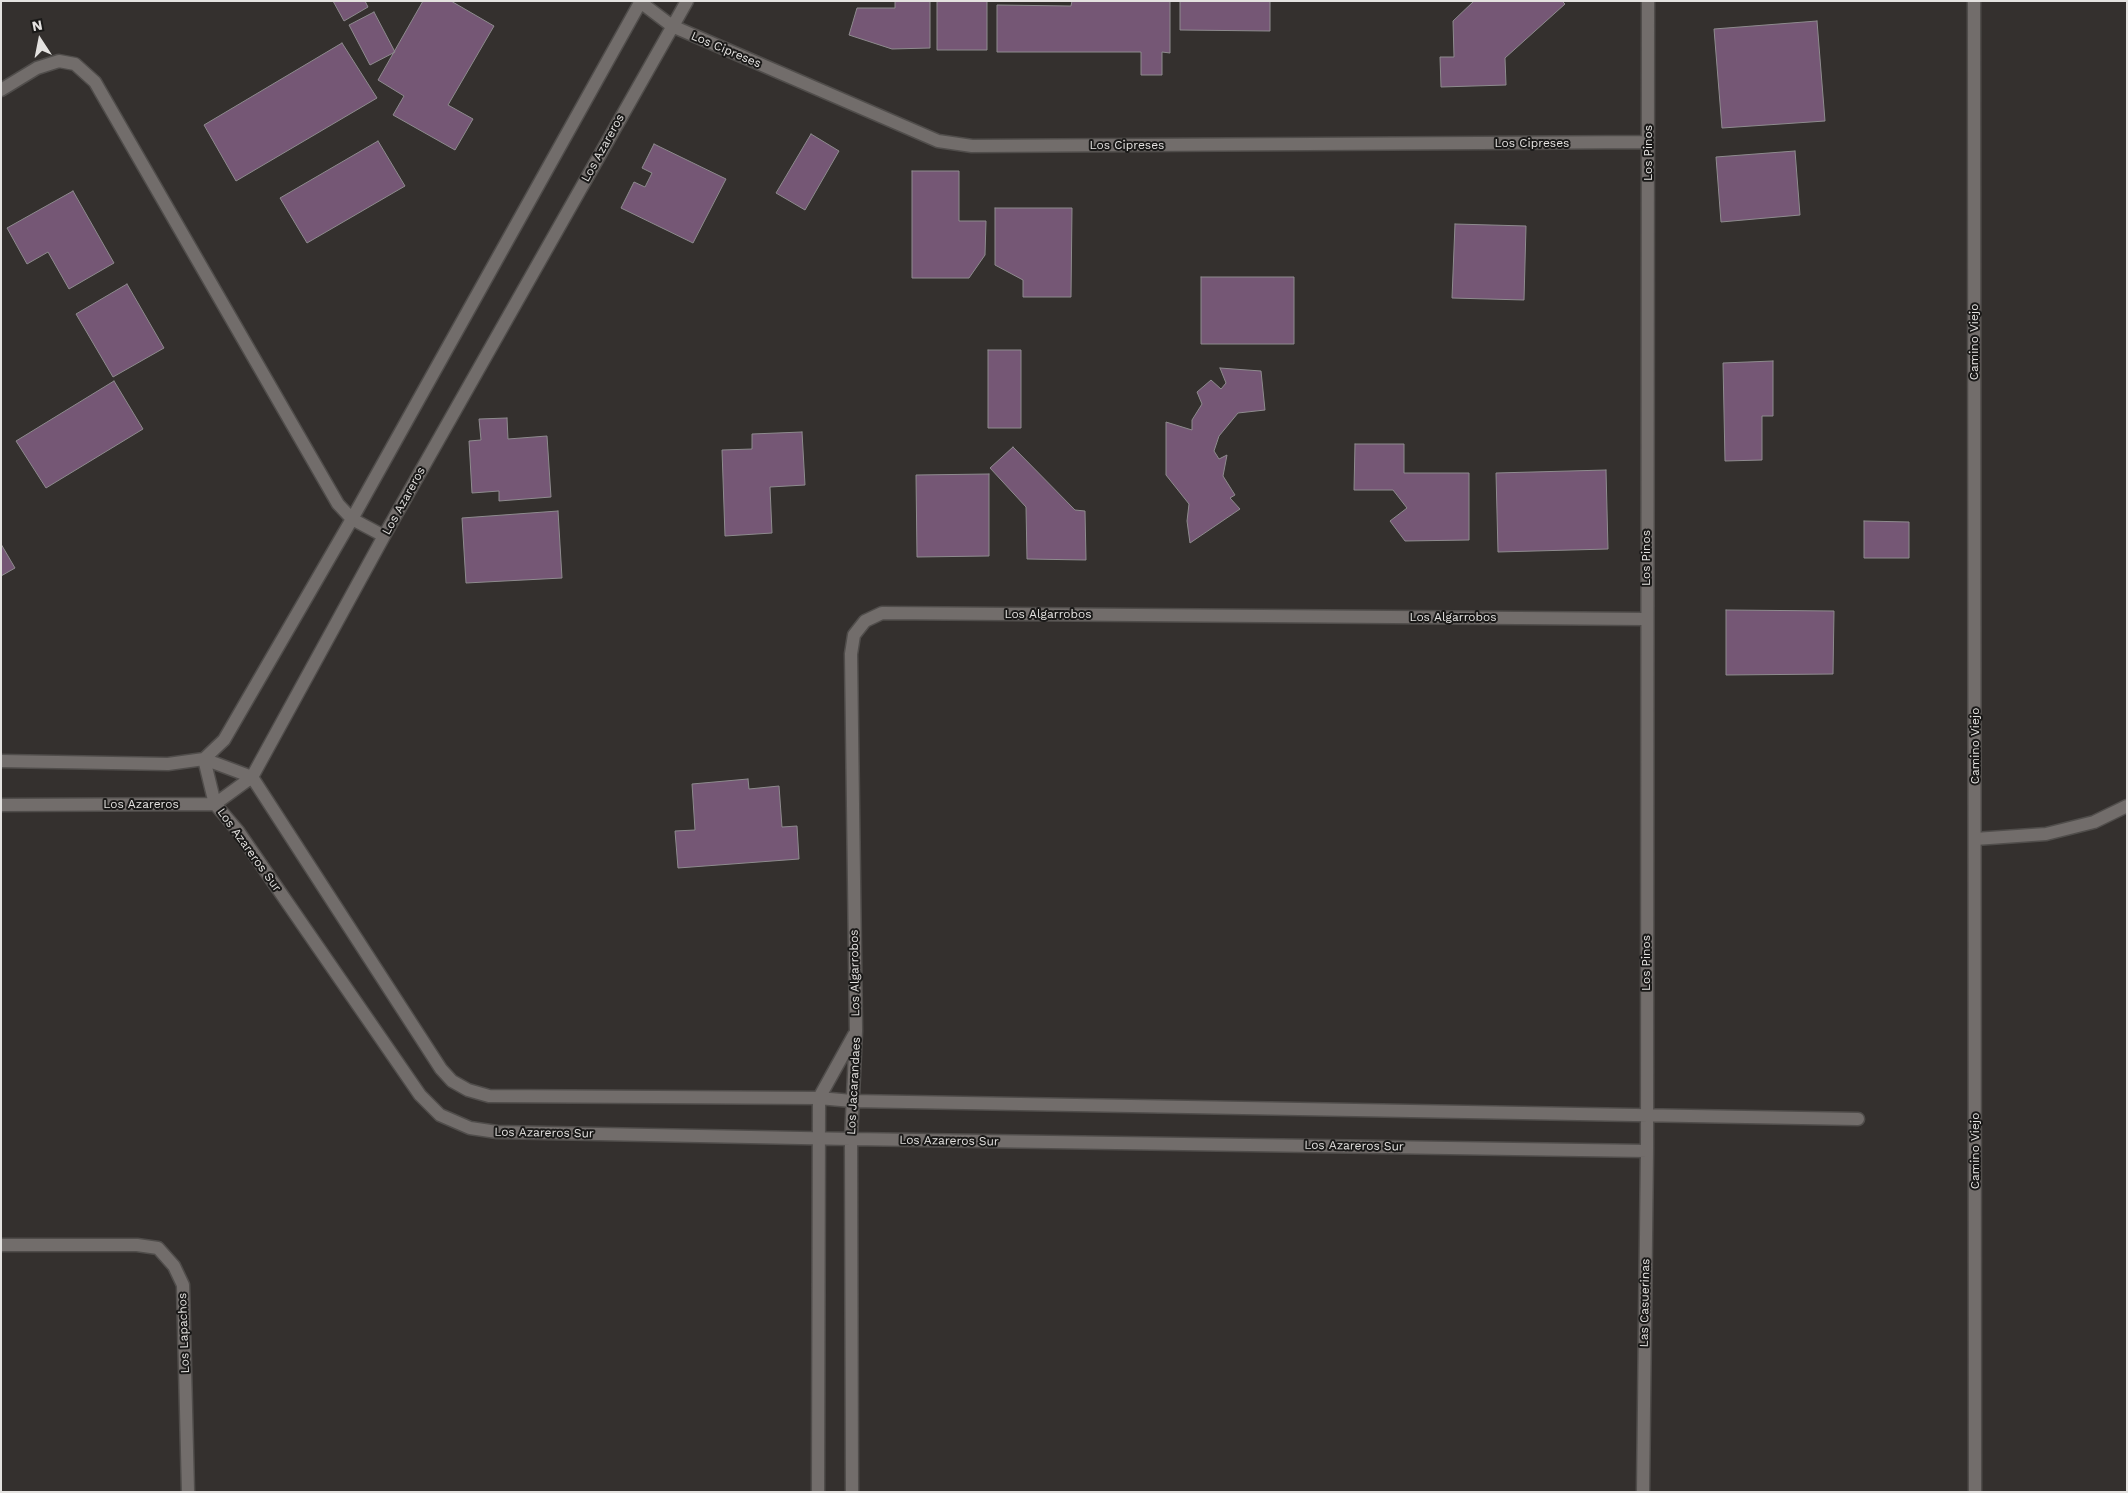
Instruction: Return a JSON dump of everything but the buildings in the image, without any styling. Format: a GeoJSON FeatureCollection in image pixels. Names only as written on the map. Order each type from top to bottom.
{"type":"FeatureCollection","features":[{"type":"Feature","properties":{"kind":"street","name":"Los Azareros"},"geometry":{"type":"LineString","coordinates":[[1,805],[215,804],[252,777],[384,536],[687,1]]}},
{"type":"Feature","properties":{"kind":"street","name":"Los Pinos"},"geometry":{"type":"LineString","coordinates":[[1647,1115],[1648,1]]}},
{"type":"Feature","properties":{"kind":"street","name":"Camino Viejo"},"geometry":{"type":"LineString","coordinates":[[1974,1],[1975,1492]]}},
{"type":"Feature","properties":{"kind":"street","name":"Los Cipreses"},"geometry":{"type":"LineString","coordinates":[[640,2],[672,26],[938,141],[972,146],[1648,142]]}},
{"type":"Feature","properties":{"kind":"street"},"geometry":{"type":"LineString","coordinates":[[204,758],[224,740],[352,518],[640,2]]}},
{"type":"Feature","properties":{"kind":"street"},"geometry":{"type":"LineString","coordinates":[[1,90],[37,68],[59,61],[75,64],[95,82],[338,504],[352,518],[384,536]]}},
{"type":"Feature","properties":{"kind":"street","name":"Los Algarrobos"},"geometry":{"type":"LineString","coordinates":[[856,1031],[850,654],[854,635],[865,621],[882,613],[1646,619]]}},
{"type":"Feature","properties":{"kind":"street"},"geometry":{"type":"LineString","coordinates":[[1,761],[168,764],[204,758],[252,777],[441,1069],[452,1081],[468,1090],[489,1096],[819,1098],[852,1101],[1858,1119]]}},
{"type":"Feature","properties":{"kind":"street","name":"Los Azareros Sur"},"geometry":{"type":"LineString","coordinates":[[204,758],[215,804],[238,832],[420,1095],[440,1115],[470,1128],[498,1132],[851,1139],[1647,1151]]}},
{"type":"Feature","properties":{"kind":"street"},"geometry":{"type":"LineString","coordinates":[[1975,838],[2046,834],[2094,822],[2127,806]]}},
{"type":"Feature","properties":{"kind":"street","name":"Los Jacarandaes"},"geometry":{"type":"LineString","coordinates":[[818,1492],[819,1098],[856,1031]]}},
{"type":"Feature","properties":{"kind":"street","name":"Los Jacarandaes"},"geometry":{"type":"LineString","coordinates":[[852,1492],[851,1139],[856,1031]]}},
{"type":"Feature","properties":{"kind":"street","name":"Las Casuerinas"},"geometry":{"type":"LineString","coordinates":[[1643,1492],[1647,1115]]}},
{"type":"Feature","properties":{"kind":"street","name":"Los Lapachos"},"geometry":{"type":"LineString","coordinates":[[1,1245],[137,1245],[158,1248],[174,1266],[183,1285],[188,1492]]}}]}
